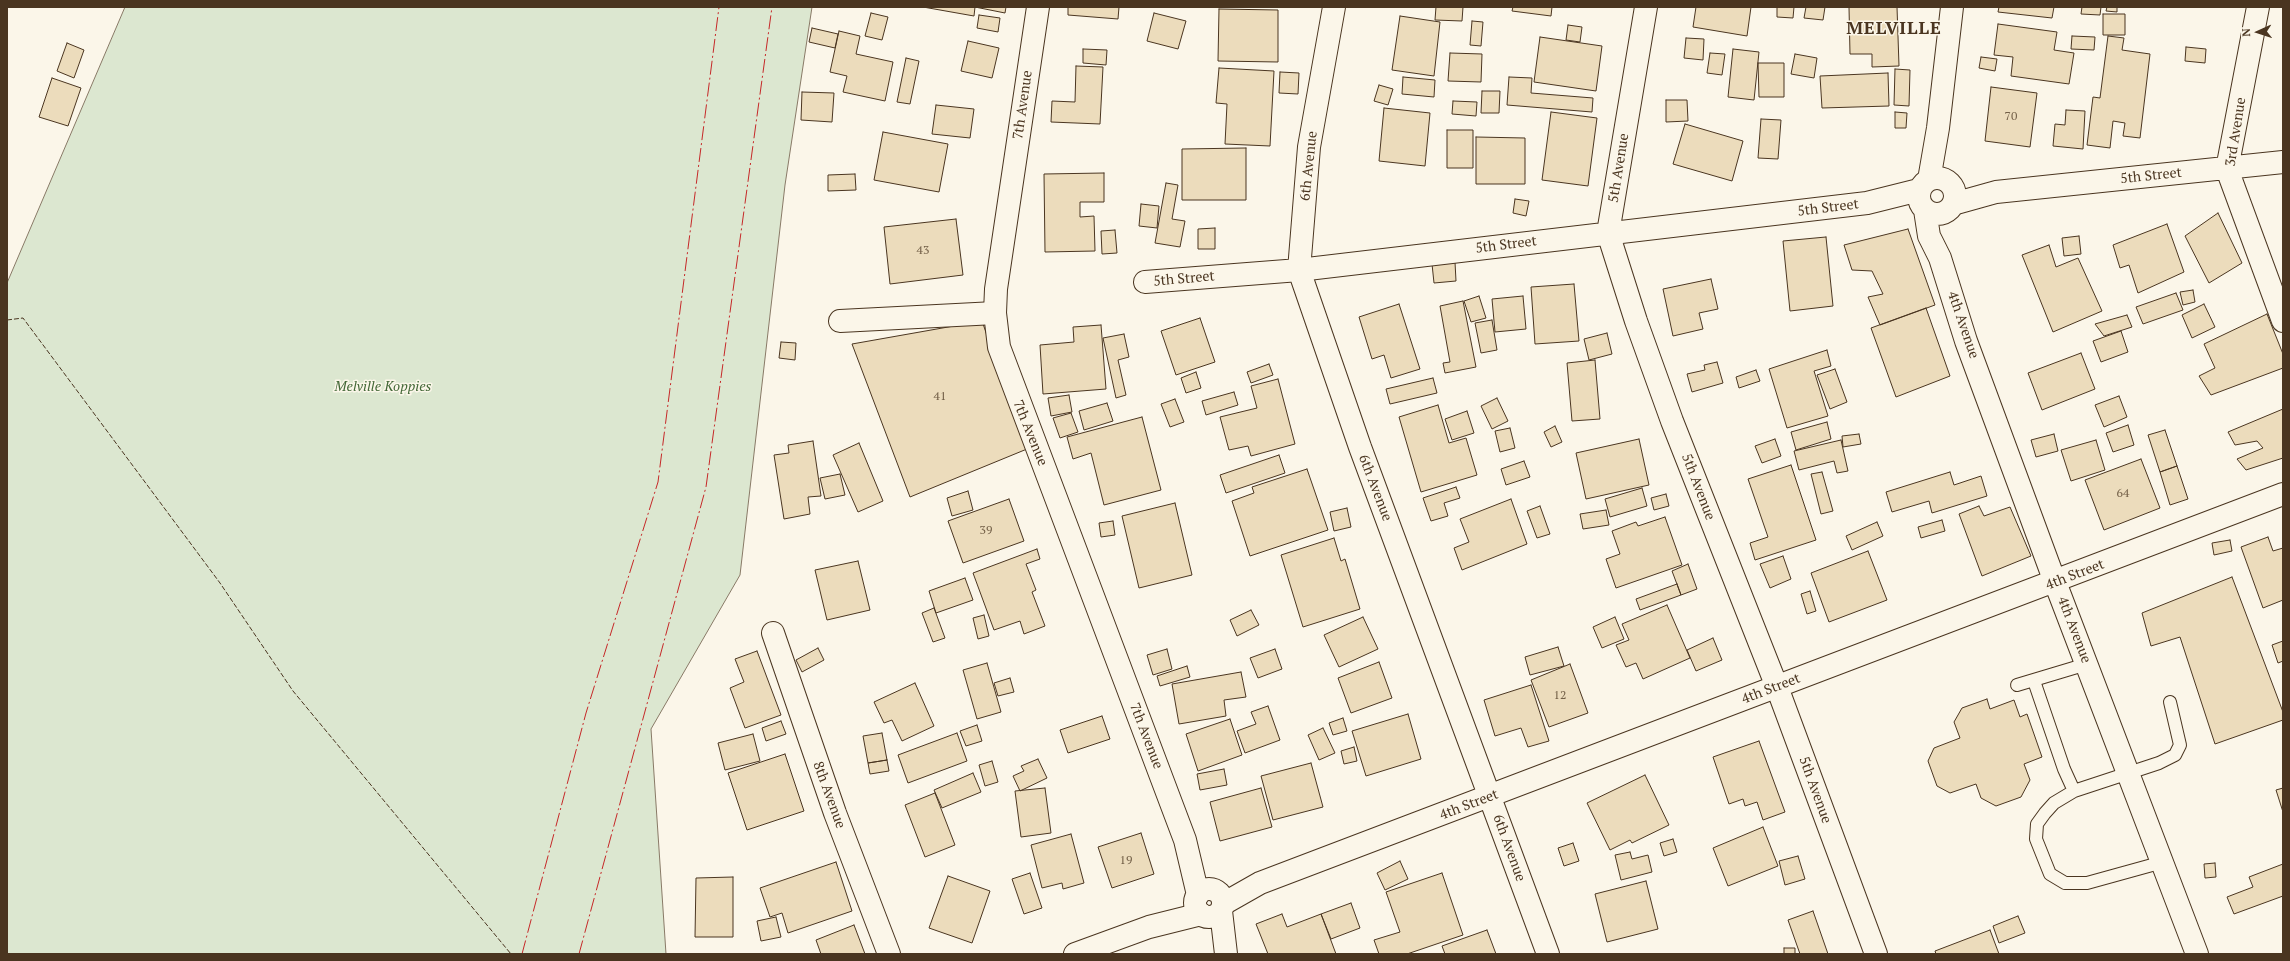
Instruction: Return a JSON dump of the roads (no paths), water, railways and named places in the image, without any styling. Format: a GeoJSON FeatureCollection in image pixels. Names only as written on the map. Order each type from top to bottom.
{"type":"FeatureCollection","features":[{"type":"Feature","properties":{"kind":"street","name":"7th Avenue"},"geometry":{"type":"LineString","coordinates":[[1038,7],[996,289],[995,313],[998,348],[1059,505],[1209,903],[1226,954]]}},
{"type":"Feature","properties":{"kind":"street","name":"6th Avenue"},"geometry":{"type":"LineString","coordinates":[[1334,7],[1309,147],[1299,270],[1360,447],[1548,954]]}},
{"type":"Feature","properties":{"kind":"street","name":"5th Avenue"},"geometry":{"type":"LineString","coordinates":[[1646,7],[1608,233],[1636,321],[1672,421],[1777,687],[1876,954]]}},
{"type":"Feature","properties":{"kind":"street","name":"4th Avenue"},"geometry":{"type":"LineString","coordinates":[[1952,7],[1938,128],[1935,196],[1925,221],[1929,236],[1940,258],[1966,341],[2055,582],[2197,954]]}},
{"type":"Feature","properties":{"kind":"street","name":"3rd Avenue"},"geometry":{"type":"LineString","coordinates":[[2258,7],[2227,169],[2283,321]]}},
{"type":"Feature","properties":{"kind":"street","name":"5th Street"},"geometry":{"type":"LineString","coordinates":[[1145,282],[1299,270],[1867,203],[1996,192],[2283,162]]}},
{"type":"Feature","properties":{"kind":"street"},"geometry":{"type":"LineString","coordinates":[[840,321],[995,313]]}},
{"type":"Feature","properties":{"kind":"street","name":"4th Street"},"geometry":{"type":"LineString","coordinates":[[1075,954],[2283,494]]}},
{"type":"Feature","properties":{"kind":"street","name":"8th Avenue"},"geometry":{"type":"LineString","coordinates":[[773,634],[835,813],[890,954]]}},
{"type":"Feature","properties":{"kind":"lane"},"geometry":{"type":"LineString","coordinates":[[2017,685],[2087,664]]}},
{"type":"Feature","properties":{"kind":"lane"},"geometry":{"type":"LineString","coordinates":[[2034,681],[2064,769],[2074,792]]}},
{"type":"Feature","properties":{"kind":"lane"},"geometry":{"type":"LineString","coordinates":[[2163,862],[2087,883],[2065,883],[2050,874],[2036,839],[2037,824],[2054,803],[2074,792],[2159,763],[2175,755],[2180,745],[2170,702]]}},
{"type":"Feature","properties":{"kind":"district","name":"MELVILLE"},"geometry":{"type":"Point","coordinates":[1894,29]}},
{"type":"Feature","properties":{"kind":"park label","name":"Melville Koppies"},"geometry":{"type":"Point","coordinates":[383,387]}}]}
